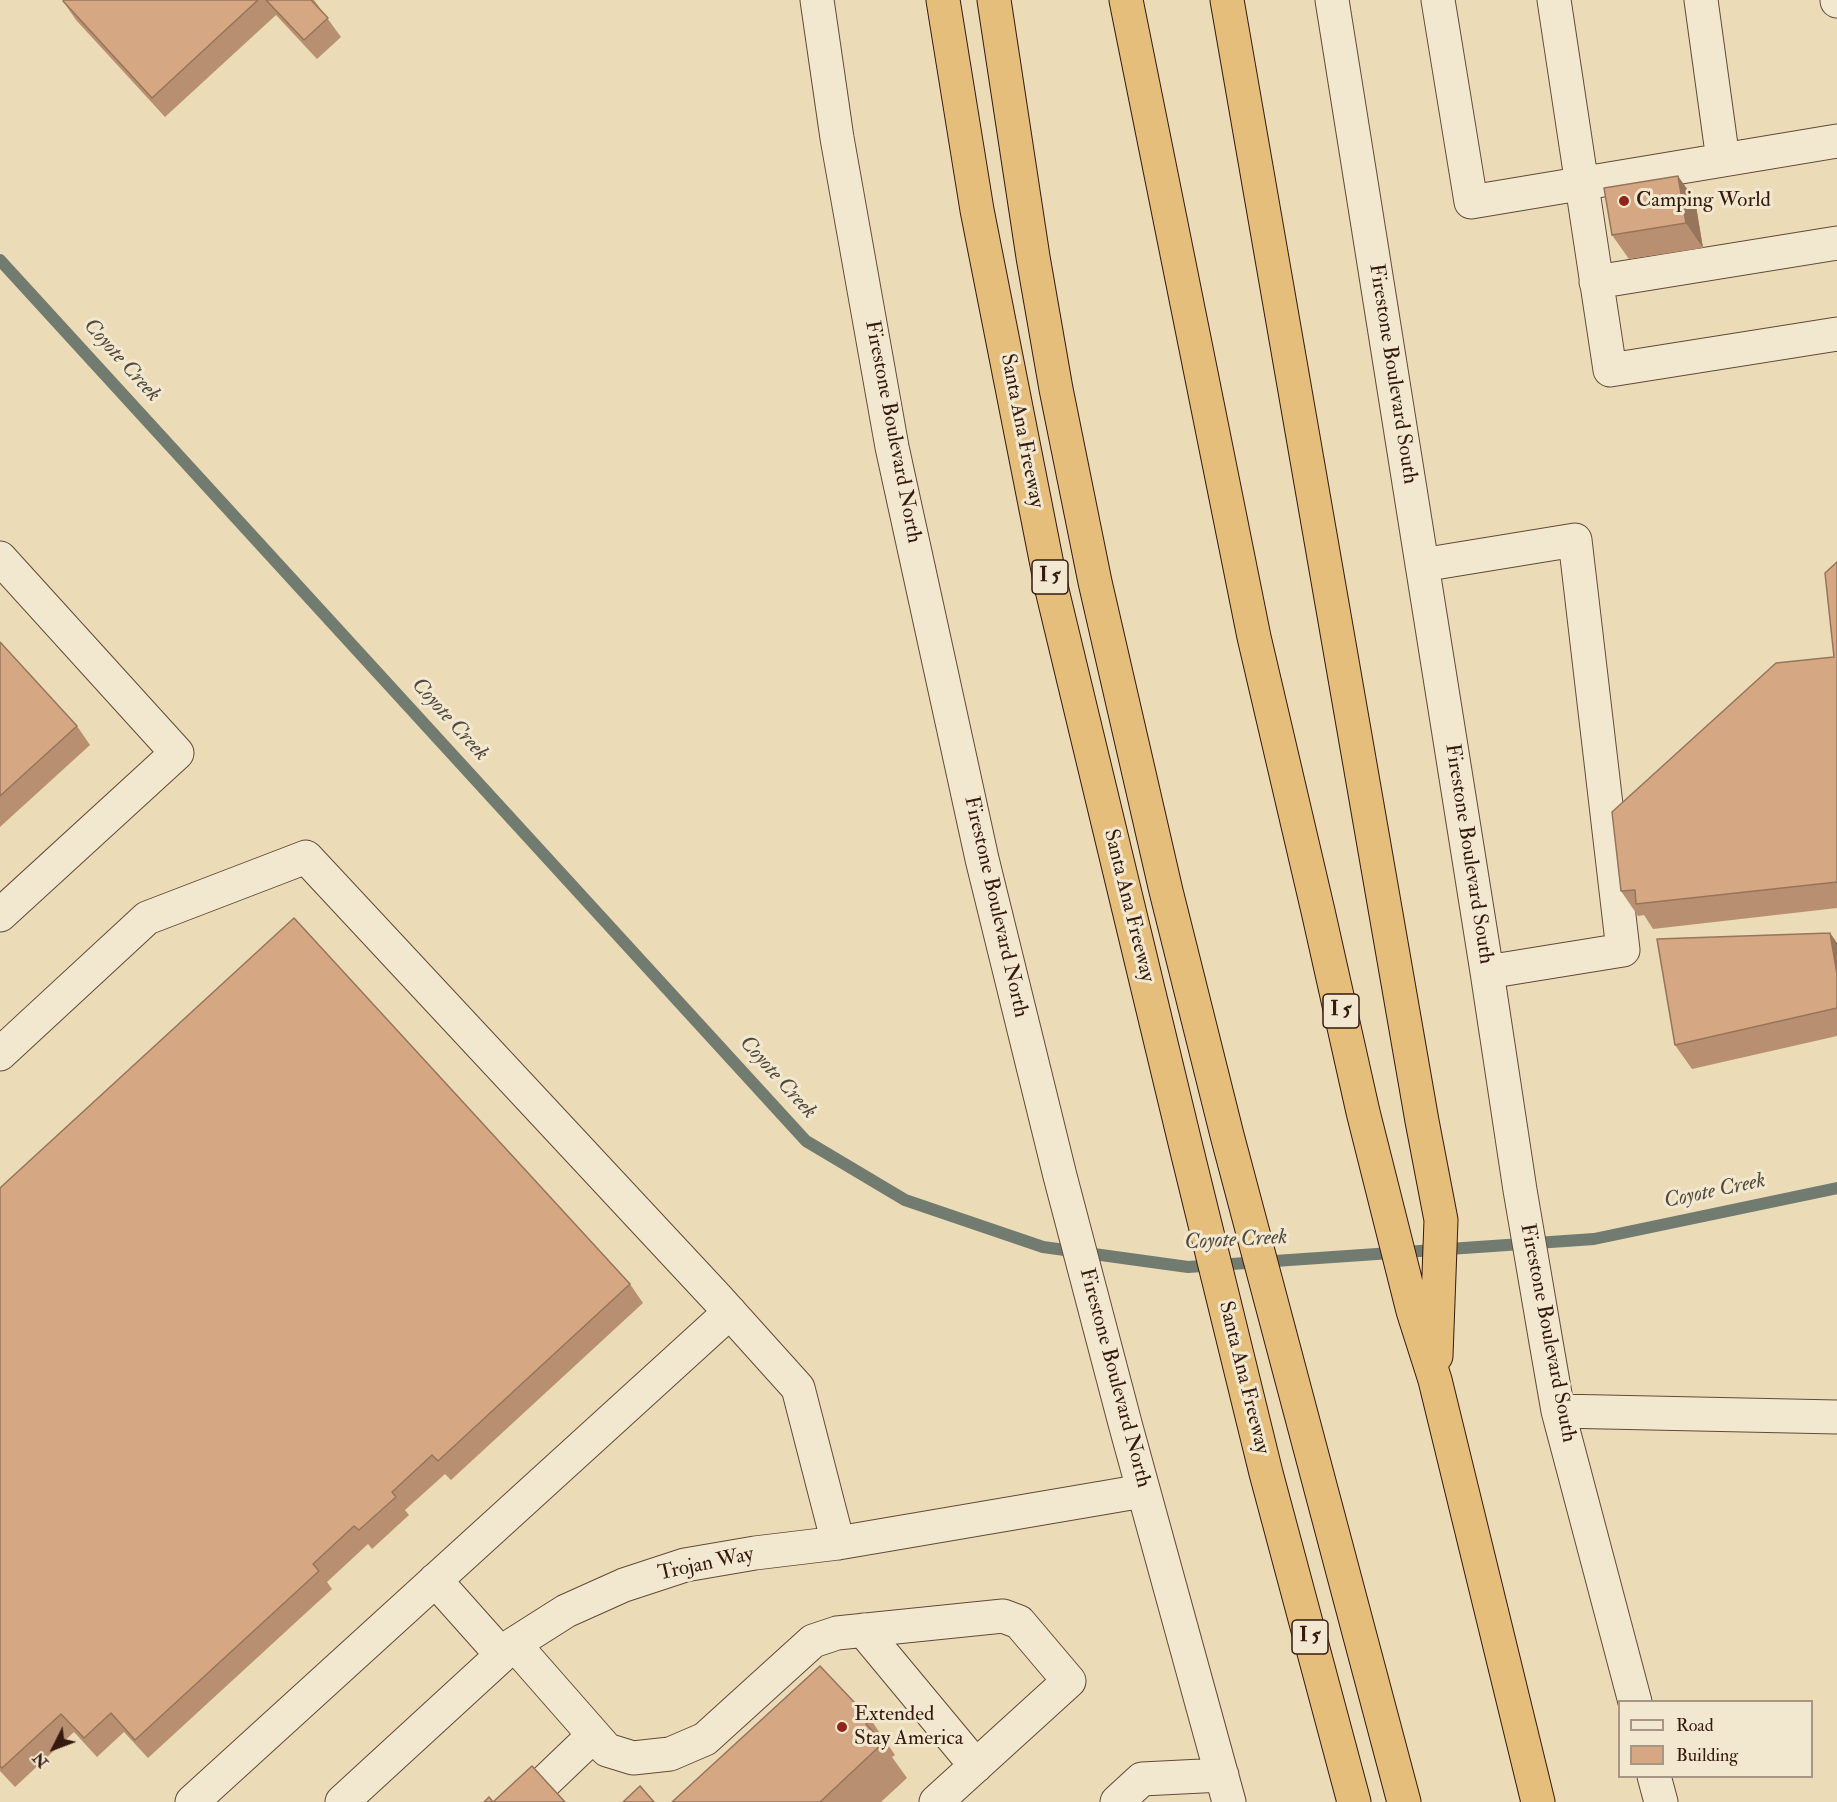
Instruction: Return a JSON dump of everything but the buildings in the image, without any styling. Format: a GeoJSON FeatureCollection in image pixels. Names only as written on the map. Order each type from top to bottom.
{"type":"FeatureCollection","features":[{"type":"Feature","properties":{"kind":"highway","name":"Santa Ana Freeway"},"geometry":{"type":"LineString","coordinates":[[942,0],[977,210],[1052,590],[1266,1473],[1354,1802]]}},
{"type":"Feature","properties":{"kind":"highway"},"geometry":{"type":"LineString","coordinates":[[994,0],[1033,257],[1056,389],[1095,582],[1166,891],[1227,1135],[1404,1802]]}},
{"type":"Feature","properties":{"kind":"highway","name":"I 5"},"geometry":{"type":"LineString","coordinates":[[1126,0],[1254,637],[1363,1112],[1413,1311],[1435,1380],[1538,1802]]}},
{"type":"Feature","properties":{"kind":"highway"},"geometry":{"type":"LineString","coordinates":[[1227,0],[1441,1220],[1435,1380]]}},
{"type":"Feature","properties":{"kind":"street","name":"Firestone Boulevard North"},"geometry":{"type":"LineString","coordinates":[[817,0],[837,138],[892,447],[982,859],[1060,1176],[1225,1789]]}},
{"type":"Feature","properties":{"kind":"street","name":"Firestone Boulevard South"},"geometry":{"type":"LineString","coordinates":[[1332,0],[1520,1190],[1558,1411],[1635,1700]]}},
{"type":"Feature","properties":{"kind":"street"},"geometry":{"type":"LineString","coordinates":[[1438,0],[1471,202],[1837,141]]}},
{"type":"Feature","properties":{"kind":"street"},"geometry":{"type":"LineString","coordinates":[[1554,0],[1610,370],[1837,334]]}},
{"type":"Feature","properties":{"kind":"street"},"geometry":{"type":"LineString","coordinates":[[1701,0],[1723,160]]}},
{"type":"Feature","properties":{"kind":"street"},"geometry":{"type":"LineString","coordinates":[[1596,282],[1837,243]]}},
{"type":"Feature","properties":{"kind":"street"},"geometry":{"type":"LineString","coordinates":[[1422,565],[1575,540],[1623,950],[1487,972]]}},
{"type":"Feature","properties":{"kind":"street"},"geometry":{"type":"LineString","coordinates":[[0,558],[177,753],[0,915]]}},
{"type":"Feature","properties":{"kind":"street"},"geometry":{"type":"LineString","coordinates":[[0,1054],[147,918],[306,857],[798,1388],[838,1543]]}},
{"type":"Feature","properties":{"kind":"street"},"geometry":{"type":"LineString","coordinates":[[192,1802],[730,1312]]}},
{"type":"Feature","properties":{"kind":"street"},"geometry":{"type":"LineString","coordinates":[[1558,1411],[1837,1417]]}},
{"type":"Feature","properties":{"kind":"street","name":"Trojan Way"},"geometry":{"type":"LineString","coordinates":[[342,1802],[508,1649],[566,1611],[624,1585],[685,1565],[838,1543],[1143,1491]]}},
{"type":"Feature","properties":{"kind":"street"},"geometry":{"type":"LineString","coordinates":[[435,1581],[508,1649],[607,1750],[633,1758],[670,1754],[705,1739],[813,1641],[837,1633],[1003,1616],[1019,1622],[1069,1681],[936,1802]]}},
{"type":"Feature","properties":{"kind":"street"},"geometry":{"type":"LineString","coordinates":[[863,1630],[976,1766]]}},
{"type":"Feature","properties":{"kind":"street"},"geometry":{"type":"LineString","coordinates":[[524,1802],[594,1735]]}},
{"type":"Feature","properties":{"kind":"street"},"geometry":{"type":"LineString","coordinates":[[1655,1778],[1661,1802]]}},
{"type":"Feature","properties":{"kind":"street"},"geometry":{"type":"LineString","coordinates":[[1117,1802],[1142,1779],[1225,1789]]}},
{"type":"Feature","properties":{"kind":"waterway","name":"Coyote Creek"},"geometry":{"type":"LineString","coordinates":[[0,260],[806,1141],[905,1200],[1043,1247],[1188,1267],[1594,1239],[1837,1188]]}},
{"type":"Feature","properties":{"kind":"place","name":"Camping World"},"geometry":{"type":"Point","coordinates":[1624,201]}},
{"type":"Feature","properties":{"kind":"place","name":"Extended Stay America"},"geometry":{"type":"Point","coordinates":[842,1727]}}]}
